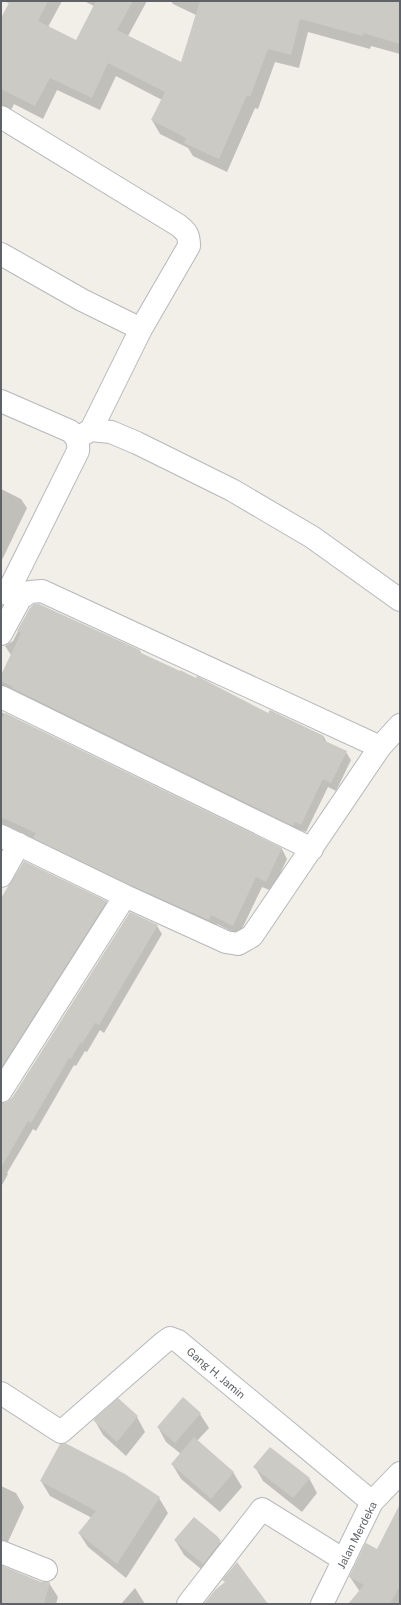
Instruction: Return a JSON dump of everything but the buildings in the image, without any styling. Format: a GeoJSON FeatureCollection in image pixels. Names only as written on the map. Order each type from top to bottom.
{"type":"FeatureCollection","features":[{"type":"Feature","properties":{"kind":"street"},"geometry":{"type":"LineString","coordinates":[[1,118],[178,225],[189,237],[189,246],[141,329],[79,444],[78,451],[9,595],[1,634]]}},
{"type":"Feature","properties":{"kind":"street"},"geometry":{"type":"LineString","coordinates":[[1,254],[82,300],[141,329]]}},
{"type":"Feature","properties":{"kind":"street"},"geometry":{"type":"LineString","coordinates":[[1,401],[70,431],[84,434],[111,432],[137,443],[232,490],[312,537],[400,600]]}},
{"type":"Feature","properties":{"kind":"street"},"geometry":{"type":"LineString","coordinates":[[9,595],[42,591],[380,747]]}},
{"type":"Feature","properties":{"kind":"street"},"geometry":{"type":"LineString","coordinates":[[1,696],[312,849]]}},
{"type":"Feature","properties":{"kind":"street"},"geometry":{"type":"LineString","coordinates":[[1,876],[10,840],[125,896],[226,942],[238,944],[252,936],[380,747],[400,725]]}},
{"type":"Feature","properties":{"kind":"street"},"geometry":{"type":"LineString","coordinates":[[1,1091],[125,896]]}},
{"type":"Feature","properties":{"kind":"street","name":"Gang H. Jamin"},"geometry":{"type":"LineString","coordinates":[[1,1393],[61,1432],[170,1338],[178,1342],[372,1502]]}},
{"type":"Feature","properties":{"kind":"street","name":"Jalan Merdeka"},"geometry":{"type":"LineString","coordinates":[[322,1604],[372,1502],[400,1473]]}},
{"type":"Feature","properties":{"kind":"street"},"geometry":{"type":"LineString","coordinates":[[188,1604],[262,1509],[344,1560]]}},
{"type":"Feature","properties":{"kind":"street"},"geometry":{"type":"LineString","coordinates":[[1,1552],[46,1570]]}}]}
